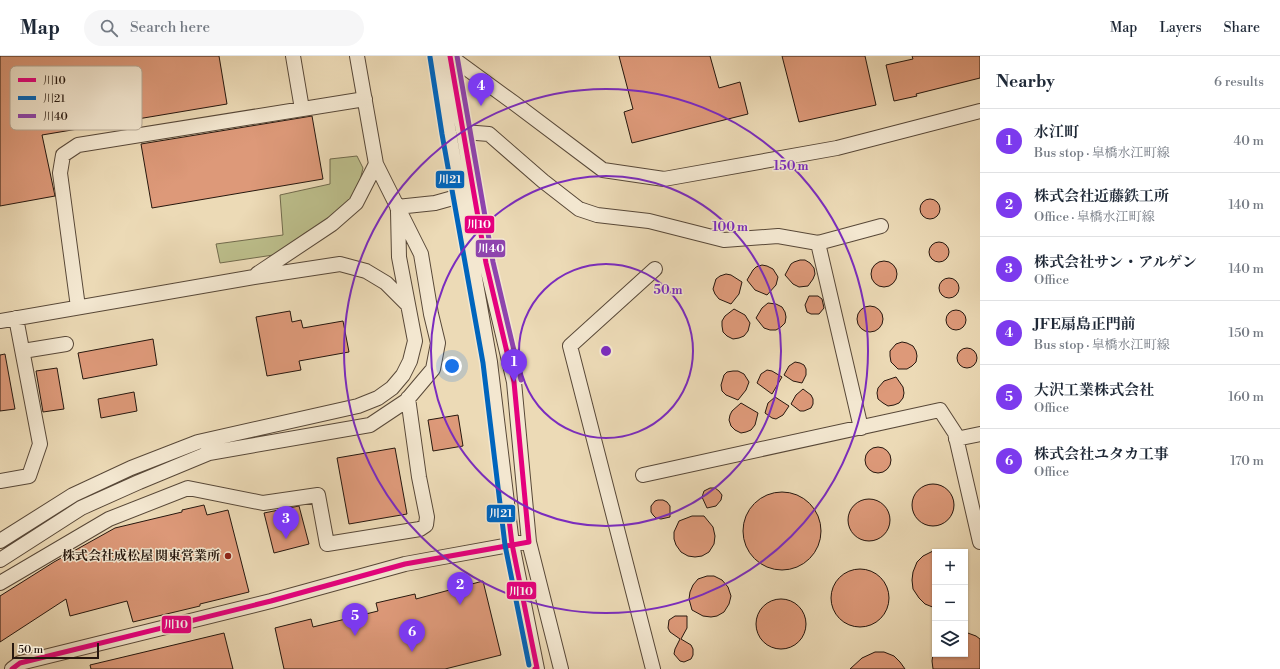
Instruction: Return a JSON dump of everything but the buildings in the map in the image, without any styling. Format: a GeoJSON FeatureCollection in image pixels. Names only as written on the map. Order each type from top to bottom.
{"type":"FeatureCollection","features":[{"type":"Feature","properties":{"kind":"street"},"geometry":{"type":"LineString","coordinates":[[293,56],[302,109]]}},
{"type":"Feature","properties":{"kind":"street"},"geometry":{"type":"LineString","coordinates":[[0,560],[81,508],[138,482],[209,453],[370,425],[408,398],[433,369],[438,343],[431,314],[421,254],[376,164],[357,56]]}},
{"type":"Feature","properties":{"kind":"street"},"geometry":{"type":"LineString","coordinates":[[446,56],[514,102],[603,170],[664,179],[837,148],[980,111]]}},
{"type":"Feature","properties":{"kind":"street"},"geometry":{"type":"LineString","coordinates":[[446,56],[464,132],[486,263],[514,382],[529,542],[561,669]]}},
{"type":"Feature","properties":{"kind":"street"},"geometry":{"type":"LineString","coordinates":[[446,56],[460,196],[490,362],[512,544],[536,669]]}},
{"type":"Feature","properties":{"kind":"street"},"geometry":{"type":"LineString","coordinates":[[78,307],[60,173],[63,155],[78,145],[365,99]]}},
{"type":"Feature","properties":{"kind":"street"},"geometry":{"type":"LineString","coordinates":[[464,132],[489,134],[543,181],[579,209],[597,215],[649,221],[724,240],[778,236],[818,242],[882,226]]}},
{"type":"Feature","properties":{"kind":"street"},"geometry":{"type":"LineString","coordinates":[[254,277],[332,224],[356,203],[376,164]]}},
{"type":"Feature","properties":{"kind":"street"},"geometry":{"type":"LineString","coordinates":[[397,207],[435,203],[460,196],[474,195]]}},
{"type":"Feature","properties":{"kind":"street"},"geometry":{"type":"LineString","coordinates":[[0,541],[73,495],[131,468],[198,442],[358,406],[378,398],[392,388],[403,375],[410,361],[415,341],[399,257],[397,207]]}},
{"type":"Feature","properties":{"kind":"street"},"geometry":{"type":"LineString","coordinates":[[818,242],[861,428]]}},
{"type":"Feature","properties":{"kind":"street"},"geometry":{"type":"LineString","coordinates":[[0,321],[254,277],[340,264],[366,271],[386,282],[408,305]]}},
{"type":"Feature","properties":{"kind":"street"},"geometry":{"type":"LineString","coordinates":[[653,669],[570,346],[655,269]]}},
{"type":"Feature","properties":{"kind":"street"},"geometry":{"type":"LineString","coordinates":[[0,482],[29,476],[40,444],[16,318]]}},
{"type":"Feature","properties":{"kind":"street"},"geometry":{"type":"LineString","coordinates":[[23,351],[66,344]]}},
{"type":"Feature","properties":{"kind":"street"},"geometry":{"type":"LineString","coordinates":[[0,584],[17,572],[109,519],[188,488],[263,503],[318,495],[327,544],[420,528],[426,525],[427,517],[419,477],[408,398]]}},
{"type":"Feature","properties":{"kind":"street"},"geometry":{"type":"LineString","coordinates":[[643,476],[940,410],[955,433],[980,542]]}},
{"type":"Feature","properties":{"kind":"street"},"geometry":{"type":"LineString","coordinates":[[956,439],[980,434]]}},
{"type":"Feature","properties":{"kind":"street"},"geometry":{"type":"LineString","coordinates":[[12,669],[20,663],[271,601],[405,564],[529,542]]}},
{"type":"Feature","properties":{"kind":"green space"},"geometry":{"type":"Polygon","coordinates":[[[357,156],[363,168],[357,193],[322,224],[305,233],[280,254],[220,263],[216,244],[283,235],[280,195],[330,184],[330,159],[357,156]]]}},
{"type":"Feature","properties":{"kind":"transit line","name":"川10"},"geometry":{"type":"LineString","coordinates":[[12,669],[20,663],[271,601],[405,564],[529,542],[514,382],[486,263],[450,56]]}},
{"type":"Feature","properties":{"kind":"transit line","name":"川40"},"geometry":{"type":"LineString","coordinates":[[457,56],[493,262],[521,380]]}},
{"type":"Feature","properties":{"kind":"transit line","name":"川21"},"geometry":{"type":"LineString","coordinates":[[430,57],[442,134],[483,363],[505,545],[529,665]]}},
{"type":"Feature","properties":{"kind":"transit line","name":"川10"},"geometry":{"type":"LineString","coordinates":[[508,511],[512,544],[537,668],[535,669]]}},
{"type":"Feature","properties":{"kind":"place","name":"JFE扇島正門前"},"geometry":{"type":"Point","coordinates":[481,106]}},
{"type":"Feature","properties":{"kind":"place","name":"水江町"},"geometry":{"type":"Point","coordinates":[514,382]}},
{"type":"Feature","properties":{"kind":"place","name":"株式会社サン・アルゲン"},"geometry":{"type":"Point","coordinates":[286,539]}},
{"type":"Feature","properties":{"kind":"place","name":"株式会社成松屋 関東営業所"},"geometry":{"type":"Point","coordinates":[228,556]}},
{"type":"Feature","properties":{"kind":"place","name":"株式会社近藤鉄工所"},"geometry":{"type":"Point","coordinates":[460,605]}},
{"type":"Feature","properties":{"kind":"place","name":"大沢工業株式会社"},"geometry":{"type":"Point","coordinates":[355,636]}},
{"type":"Feature","properties":{"kind":"place","name":"株式会社ユタカ工事"},"geometry":{"type":"Point","coordinates":[412,652]}}]}
